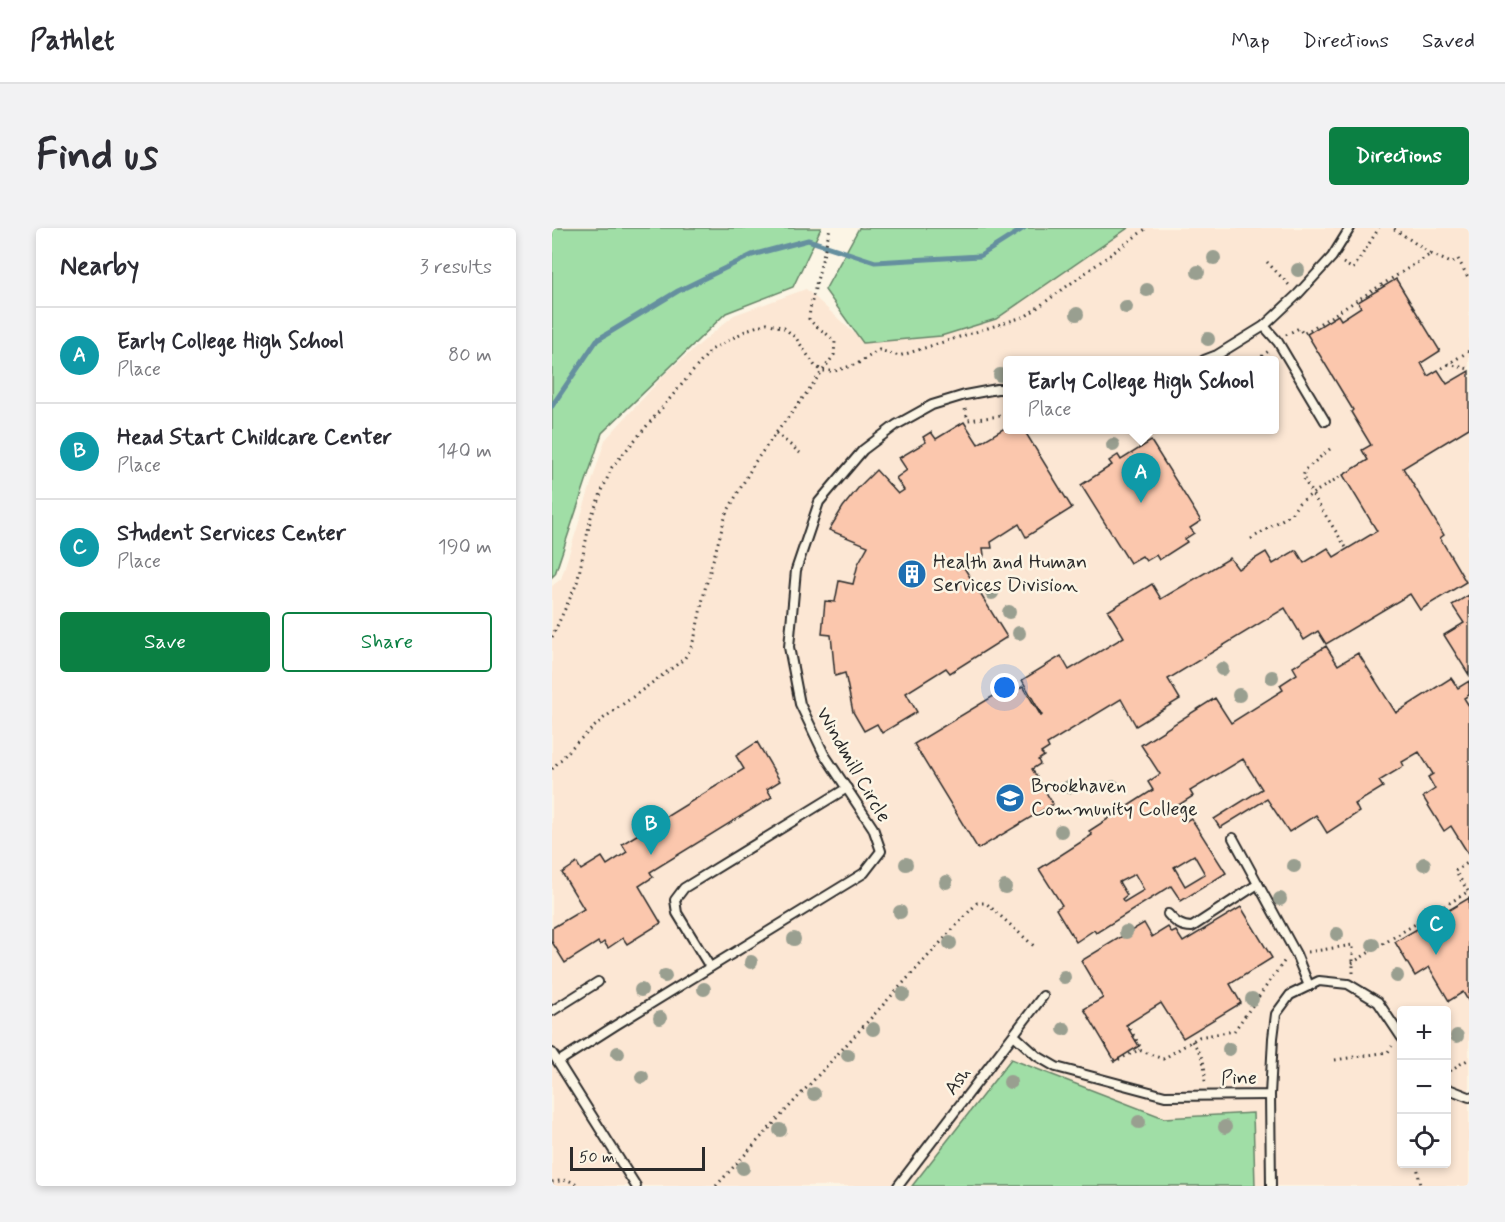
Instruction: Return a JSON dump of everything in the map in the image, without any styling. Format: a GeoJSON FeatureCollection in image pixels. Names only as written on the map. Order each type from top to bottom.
{"type":"FeatureCollection","features":[{"type":"Feature","properties":{"kind":"lane"},"geometry":{"type":"LineString","coordinates":[[1214,356],[1264,326],[1298,294],[1332,257],[1350,228]]}},
{"type":"Feature","properties":{"kind":"lane"},"geometry":{"type":"LineString","coordinates":[[1264,326],[1278,342],[1325,421]]}},
{"type":"Feature","properties":{"kind":"lane","name":"Windmill Circle"},"geometry":{"type":"LineString","coordinates":[[558,1062],[864,873],[881,851],[873,828],[824,754],[800,704],[789,647],[796,570],[819,502],[863,450],[896,425],[932,405],[965,395],[1003,390]]}},
{"type":"Feature","properties":{"kind":"lane"},"geometry":{"type":"LineString","coordinates":[[710,967],[677,913],[675,900],[684,888],[847,788]]}},
{"type":"Feature","properties":{"kind":"lane"},"geometry":{"type":"LineString","coordinates":[[1233,838],[1296,954],[1309,986]]}},
{"type":"Feature","properties":{"kind":"lane"},"geometry":{"type":"LineString","coordinates":[[1168,914],[1184,927],[1192,927],[1258,884]]}},
{"type":"Feature","properties":{"kind":"lane","name":"Pine"},"geometry":{"type":"LineString","coordinates":[[1014,1035],[1037,1056],[1056,1067],[1165,1095],[1270,1095],[1275,1014],[1290,995],[1319,981],[1348,984],[1378,1002],[1397,1031]]}},
{"type":"Feature","properties":{"kind":"lane"},"geometry":{"type":"LineString","coordinates":[[552,1011],[598,982]]}},
{"type":"Feature","properties":{"kind":"lane","name":"Ash"},"geometry":{"type":"LineString","coordinates":[[898,1186],[1043,996]]}},
{"type":"Feature","properties":{"kind":"lane"},"geometry":{"type":"LineString","coordinates":[[552,1053],[636,1186]]}},
{"type":"Feature","properties":{"kind":"lane"},"geometry":{"type":"LineString","coordinates":[[1451,1090],[1469,1097]]}},
{"type":"Feature","properties":{"kind":"lane"},"geometry":{"type":"LineString","coordinates":[[1270,1095],[1271,1186]]}},
{"type":"Feature","properties":{"kind":"path"},"geometry":{"type":"LineString","coordinates":[[552,770],[603,718],[684,659],[690,650],[726,514],[755,462],[834,355],[835,342],[828,334],[814,326],[809,319],[830,228]]}},
{"type":"Feature","properties":{"kind":"path"},"geometry":{"type":"LineString","coordinates":[[552,637],[578,583],[591,517],[612,467],[711,350],[749,329],[767,323],[784,328],[796,338],[815,366],[823,371],[835,371],[857,364],[879,350],[899,356],[1026,316],[1147,228]]}},
{"type":"Feature","properties":{"kind":"path"},"geometry":{"type":"LineString","coordinates":[[1393,228],[1431,254],[1451,263],[1458,260],[1469,279]]}},
{"type":"Feature","properties":{"kind":"path"},"geometry":{"type":"LineString","coordinates":[[1284,336],[1299,328],[1303,334],[1431,254]]}},
{"type":"Feature","properties":{"kind":"path"},"geometry":{"type":"LineString","coordinates":[[1267,262],[1298,294]]}},
{"type":"Feature","properties":{"kind":"path"},"geometry":{"type":"LineString","coordinates":[[1442,368],[1469,351]]}},
{"type":"Feature","properties":{"kind":"path"},"geometry":{"type":"LineString","coordinates":[[1448,364],[1469,369]]}},
{"type":"Feature","properties":{"kind":"path"},"geometry":{"type":"LineString","coordinates":[[964,407],[968,420],[1003,416]]}},
{"type":"Feature","properties":{"kind":"path"},"geometry":{"type":"LineString","coordinates":[[776,433],[800,453]]}},
{"type":"Feature","properties":{"kind":"path"},"geometry":{"type":"LineString","coordinates":[[1140,448],[1142,434]]}},
{"type":"Feature","properties":{"kind":"path"},"geometry":{"type":"LineString","coordinates":[[1330,449],[1305,470],[1303,477],[1347,549]]}},
{"type":"Feature","properties":{"kind":"path"},"geometry":{"type":"LineString","coordinates":[[1251,539],[1292,514],[1299,503],[1341,476]]}},
{"type":"Feature","properties":{"kind":"path"},"geometry":{"type":"LineString","coordinates":[[1352,963],[1468,891],[1455,871],[1469,862]]}},
{"type":"Feature","properties":{"kind":"path"},"geometry":{"type":"LineString","coordinates":[[716,1186],[977,903],[986,903],[1036,948]]}},
{"type":"Feature","properties":{"kind":"path"},"geometry":{"type":"LineString","coordinates":[[1113,1062],[1139,1050],[1163,1059],[1199,1037],[1234,1031],[1287,958],[1296,954],[1353,945],[1354,977]]}},
{"type":"Feature","properties":{"kind":"path"},"geometry":{"type":"LineString","coordinates":[[1127,1024],[1141,1048],[1139,1050]]}},
{"type":"Feature","properties":{"kind":"path"},"geometry":{"type":"LineString","coordinates":[[1192,1041],[1205,1064],[1206,1095]]}},
{"type":"Feature","properties":{"kind":"path"},"geometry":{"type":"LineString","coordinates":[[1335,1060],[1388,1053],[1397,1042]]}},
{"type":"Feature","properties":{"kind":"path"},"geometry":{"type":"LineString","coordinates":[[1451,1071],[1469,1059]]}},
{"type":"Feature","properties":{"kind":"path"},"geometry":{"type":"LineString","coordinates":[[1418,1168],[1420,1186]]}},
{"type":"Feature","properties":{"kind":"path"},"geometry":{"type":"LineString","coordinates":[[552,1182],[568,1180],[580,1186]]}},
{"type":"Feature","properties":{"kind":"shaded area","name":"Brookhaven Community College"},"geometry":{"type":"Polygon","coordinates":[[[1105,228],[1469,228],[1469,1186],[552,1186],[552,586],[561,579],[605,440],[667,372],[734,315],[806,289],[855,334],[987,311],[1105,228]]]}},
{"type":"Feature","properties":{"kind":"green space"},"geometry":{"type":"Polygon","coordinates":[[[552,228],[821,228],[793,287],[726,313],[602,433],[555,574],[552,577],[552,228]]]}},
{"type":"Feature","properties":{"kind":"green space"},"geometry":{"type":"Polygon","coordinates":[[[859,228],[1128,228],[996,319],[941,336],[863,343],[825,290],[859,228]]]}},
{"type":"Feature","properties":{"kind":"green space"},"geometry":{"type":"Polygon","coordinates":[[[1011,1059],[1164,1118],[1253,1113],[1255,1186],[912,1186],[1011,1059]]]}},
{"type":"Feature","properties":{"kind":"building"},"geometry":{"type":"Polygon","coordinates":[[[1396,279],[1440,351],[1421,363],[1428,376],[1438,370],[1447,384],[1469,371],[1469,428],[1403,468],[1444,535],[1440,538],[1466,582],[1420,610],[1410,594],[1326,644],[1318,631],[1304,640],[1285,608],[1168,679],[1180,699],[1136,726],[1121,699],[1047,744],[1049,748],[1041,753],[1044,756],[1038,760],[1040,764],[1032,769],[1053,804],[978,849],[914,744],[1015,683],[1019,689],[1023,686],[1041,716],[1022,680],[1061,656],[1069,670],[1124,637],[1108,611],[1152,584],[1161,599],[1230,558],[1238,569],[1266,552],[1273,564],[1296,550],[1304,563],[1328,548],[1334,557],[1377,531],[1343,475],[1368,460],[1362,450],[1371,445],[1351,412],[1353,410],[1307,334],[1338,315],[1341,320],[1361,307],[1358,302],[1396,279]]]}},
{"type":"Feature","properties":{"kind":"building","name":"Health and Human Services Division"},"geometry":{"type":"Polygon","coordinates":[[[964,422],[978,444],[1003,429],[1003,434],[1026,434],[1072,508],[1026,537],[1019,524],[991,542],[992,548],[983,548],[984,555],[976,568],[972,561],[963,566],[1007,637],[950,673],[946,668],[906,693],[917,712],[882,733],[877,724],[864,731],[853,712],[845,673],[835,676],[831,635],[822,634],[825,601],[835,602],[839,581],[853,584],[858,564],[868,546],[829,530],[843,507],[876,470],[898,494],[904,490],[896,478],[907,470],[899,458],[926,442],[923,437],[931,432],[936,439],[964,422]]]}},
{"type":"Feature","properties":{"kind":"building"},"geometry":{"type":"Polygon","coordinates":[[[1151,441],[1201,521],[1190,528],[1194,533],[1185,539],[1187,542],[1159,560],[1156,555],[1146,561],[1142,556],[1130,563],[1081,485],[1112,465],[1109,461],[1118,455],[1121,460],[1151,441]]]}},
{"type":"Feature","properties":{"kind":"building"},"geometry":{"type":"Polygon","coordinates":[[[1469,595],[1469,675],[1444,635],[1464,623],[1452,605],[1469,595]]]}},
{"type":"Feature","properties":{"kind":"building"},"geometry":{"type":"Polygon","coordinates":[[[1326,646],[1338,665],[1358,653],[1396,713],[1451,678],[1458,688],[1469,681],[1469,695],[1464,698],[1469,706],[1469,855],[1451,826],[1444,831],[1423,797],[1435,789],[1428,777],[1433,774],[1419,752],[1402,762],[1404,766],[1379,781],[1383,787],[1355,804],[1359,812],[1327,833],[1316,815],[1289,832],[1267,799],[1220,828],[1214,819],[1262,789],[1243,759],[1190,791],[1193,796],[1177,806],[1186,821],[1191,818],[1226,873],[1181,901],[1171,886],[1096,933],[1094,930],[1076,942],[1056,909],[1062,905],[1039,869],[1092,835],[1089,831],[1153,790],[1148,782],[1160,774],[1141,745],[1215,698],[1231,723],[1283,690],[1280,685],[1297,674],[1293,667],[1326,646]],[[1194,855],[1174,867],[1185,886],[1205,874],[1194,855]],[[1135,874],[1119,882],[1127,895],[1122,899],[1124,902],[1144,890],[1135,874]]]}},
{"type":"Feature","properties":{"kind":"building"},"geometry":{"type":"Polygon","coordinates":[[[757,742],[780,781],[767,789],[772,797],[650,872],[653,877],[639,886],[661,923],[627,944],[623,938],[608,948],[604,942],[600,945],[598,942],[565,963],[552,942],[552,928],[584,909],[562,873],[577,863],[581,870],[602,857],[607,865],[627,852],[622,844],[744,769],[736,756],[757,742]]]}},
{"type":"Feature","properties":{"kind":"building"},"geometry":{"type":"Polygon","coordinates":[[[1469,898],[1469,1002],[1463,992],[1449,1001],[1429,967],[1415,976],[1395,942],[1469,898]]]}},
{"type":"Feature","properties":{"kind":"building"},"geometry":{"type":"Polygon","coordinates":[[[1241,907],[1272,958],[1230,984],[1241,1003],[1183,1038],[1161,1003],[1126,1025],[1139,1046],[1115,1061],[1084,1009],[1103,998],[1081,961],[1144,923],[1152,937],[1168,927],[1172,933],[1176,931],[1183,942],[1241,907]]]}},
{"type":"Feature","properties":{"kind":"waterway"},"geometry":{"type":"LineString","coordinates":[[552,406],[597,340],[678,291],[752,255],[808,240],[875,262],[980,256],[1024,228]]}},
{"type":"Feature","properties":{"kind":"place","name":"Early College High School"},"geometry":{"type":"Point","coordinates":[1141,503]}},
{"type":"Feature","properties":{"kind":"place","name":"Health and Human Services Division"},"geometry":{"type":"Point","coordinates":[912,574]}},
{"type":"Feature","properties":{"kind":"place","name":"Brookhaven Community College"},"geometry":{"type":"Point","coordinates":[1010,798]}},
{"type":"Feature","properties":{"kind":"place","name":"Head Start Childcare Center"},"geometry":{"type":"Point","coordinates":[651,855]}},
{"type":"Feature","properties":{"kind":"place","name":"Student Services Center"},"geometry":{"type":"Point","coordinates":[1436,955]}}]}
